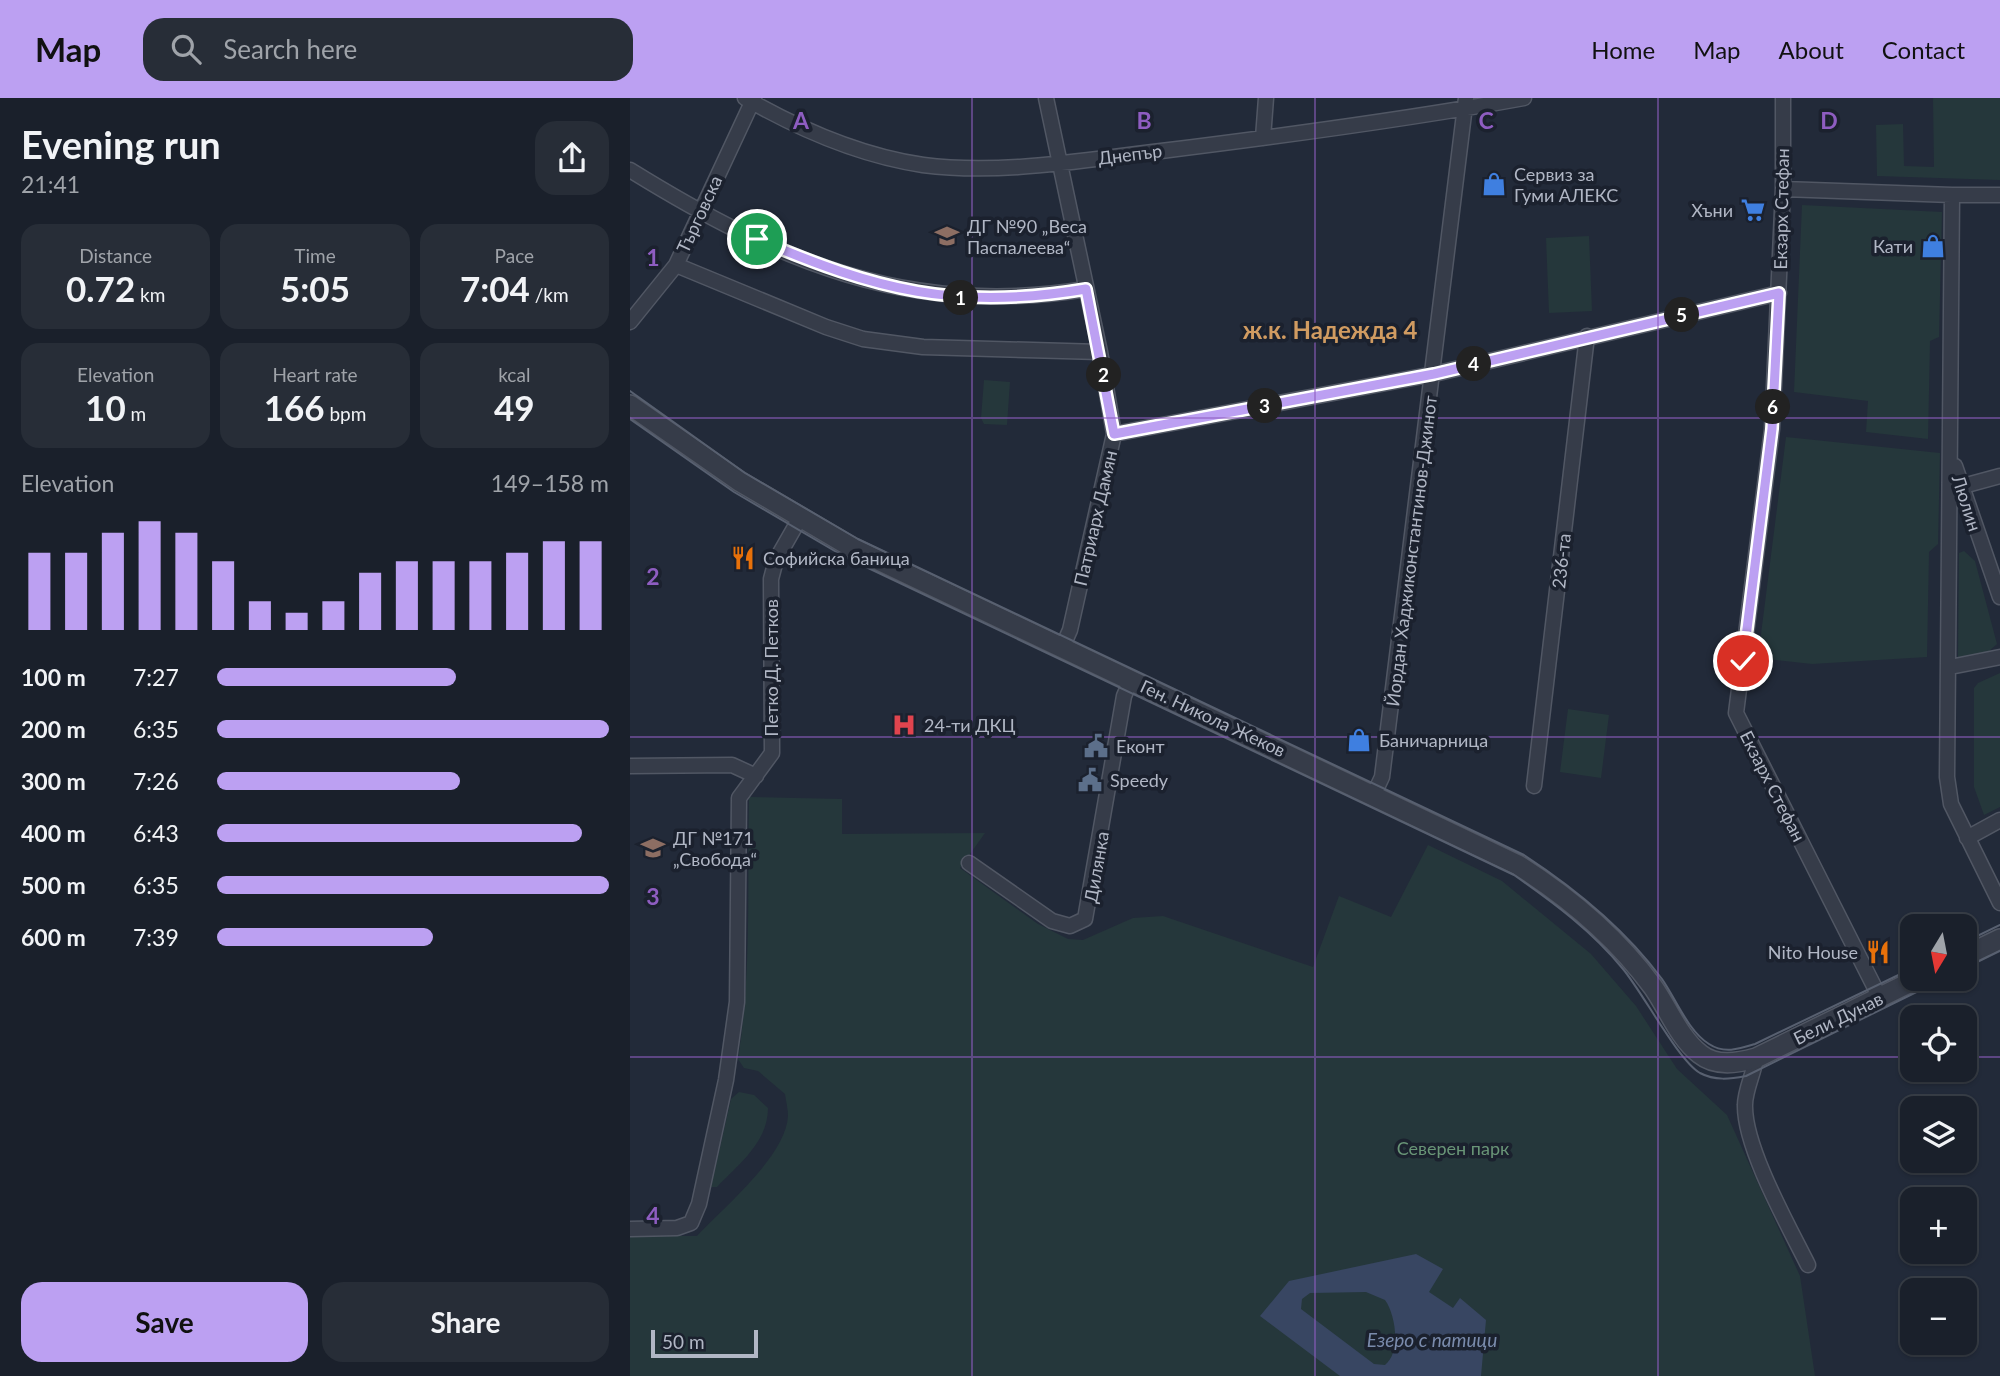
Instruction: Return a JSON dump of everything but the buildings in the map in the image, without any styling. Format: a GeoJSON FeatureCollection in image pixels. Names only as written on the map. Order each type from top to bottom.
{"type":"FeatureCollection","features":[{"type":"Feature","properties":{"kind":"street","name":"Патриарх Дамян"},"geometry":{"type":"LineString","coordinates":[[1046,98],[1100,352],[1114,434],[1070,630],[1062,648]]}},
{"type":"Feature","properties":{"kind":"street"},"geometry":{"type":"LineString","coordinates":[[1263,138],[1266,98]]}},
{"type":"Feature","properties":{"kind":"street","name":"Днепър"},"geometry":{"type":"LineString","coordinates":[[751,99],[854,148],[920,164],[978,168],[1061,163],[1263,138],[1465,104],[1524,98]]}},
{"type":"Feature","properties":{"kind":"street","name":"Екзарх Стефан"},"geometry":{"type":"LineString","coordinates":[[1783,98],[1783,189],[1772,429],[1736,713],[1880,998]]}},
{"type":"Feature","properties":{"kind":"street","name":"Търговска"},"geometry":{"type":"LineString","coordinates":[[630,322],[676,265],[751,99]]}},
{"type":"Feature","properties":{"kind":"street","name":"Йордан Хаджиконстантинов-Джинот"},"geometry":{"type":"LineString","coordinates":[[1374,794],[1382,777],[1434,374],[1465,104]]}},
{"type":"Feature","properties":{"kind":"street"},"geometry":{"type":"LineString","coordinates":[[630,170],[700,213],[815,264],[902,290],[965,298],[1000,299],[1038,297],[1086,289]]}},
{"type":"Feature","properties":{"kind":"street"},"geometry":{"type":"LineString","coordinates":[[1783,189],[2000,195]]}},
{"type":"Feature","properties":{"kind":"street"},"geometry":{"type":"LineString","coordinates":[[1952,195],[1950,448],[1955,488],[1947,778],[1951,804],[2000,903]]}},
{"type":"Feature","properties":{"kind":"street"},"geometry":{"type":"LineString","coordinates":[[676,265],[826,327],[863,339],[923,347],[1100,352]]}},
{"type":"Feature","properties":{"kind":"street"},"geometry":{"type":"LineString","coordinates":[[1114,434],[1434,374],[1779,293]]}},
{"type":"Feature","properties":{"kind":"street","name":"236-та"},"geometry":{"type":"LineString","coordinates":[[1534,786],[1587,336]]}},
{"type":"Feature","properties":{"kind":"street","name":"Ген. Никола Жеков"},"geometry":{"type":"LineString","coordinates":[[630,405],[684,445],[800,518],[885,565],[1495,851],[1544,881],[1576,906],[1632,961],[1700,1054],[1721,1063],[1756,1058]]}},
{"type":"Feature","properties":{"kind":"street"},"geometry":{"type":"LineString","coordinates":[[1955,488],[2000,476]]}},
{"type":"Feature","properties":{"kind":"street","name":"Люлин"},"geometry":{"type":"LineString","coordinates":[[1955,488],[2000,597]]}},
{"type":"Feature","properties":{"kind":"street","name":"Петко Д. Петков"},"geometry":{"type":"LineString","coordinates":[[630,1228],[677,1228],[691,1223],[699,1204],[726,1080],[737,1002],[739,798],[772,753],[771,579],[776,560],[800,518]]}},
{"type":"Feature","properties":{"kind":"street"},"geometry":{"type":"LineString","coordinates":[[1950,667],[2000,657]]}},
{"type":"Feature","properties":{"kind":"street","name":"Дилянка"},"geometry":{"type":"LineString","coordinates":[[969,863],[1052,922],[1070,926],[1085,919],[1124,696],[1131,680]]}},
{"type":"Feature","properties":{"kind":"street"},"geometry":{"type":"LineString","coordinates":[[630,766],[732,765],[756,776]]}},
{"type":"Feature","properties":{"kind":"street"},"geometry":{"type":"LineString","coordinates":[[1967,838],[2000,820]]}},
{"type":"Feature","properties":{"kind":"street"},"geometry":{"type":"LineString","coordinates":[[1978,950],[2000,939]]}},
{"type":"Feature","properties":{"kind":"street","name":"Бели Дунав"},"geometry":{"type":"LineString","coordinates":[[1756,1058],[1900,988]]}},
{"type":"Feature","properties":{"kind":"street"},"geometry":{"type":"LineString","coordinates":[[1756,1058],[1744,1100],[1745,1120],[1772,1190],[1808,1265]]}},
{"type":"Feature","properties":{"kind":"green space"},"geometry":{"type":"Polygon","coordinates":[[[1933,98],[2000,98],[2000,180],[1877,176],[1876,125],[1903,124],[1904,166],[1934,167],[1933,98]]]}},
{"type":"Feature","properties":{"kind":"green space"},"geometry":{"type":"Polygon","coordinates":[[[1802,205],[1942,212],[1939,337],[1930,341],[1928,439],[1866,432],[1868,401],[1794,392],[1802,205]]]}},
{"type":"Feature","properties":{"kind":"green space"},"geometry":{"type":"Polygon","coordinates":[[[1589,236],[1592,311],[1549,313],[1546,238],[1589,236]]]}},
{"type":"Feature","properties":{"kind":"green space"},"geometry":{"type":"Polygon","coordinates":[[[984,380],[1010,382],[1007,425],[984,424],[981,418],[984,380]]]}},
{"type":"Feature","properties":{"kind":"green space"},"geometry":{"type":"Polygon","coordinates":[[[1786,437],[1940,453],[1938,544],[1929,552],[1927,657],[1812,664],[1758,658],[1786,437]]]}},
{"type":"Feature","properties":{"kind":"green space"},"geometry":{"type":"Polygon","coordinates":[[[1964,551],[1975,561],[1997,644],[1989,651],[1958,657],[1959,553],[1964,551]]]}},
{"type":"Feature","properties":{"kind":"green space"},"geometry":{"type":"Polygon","coordinates":[[[2000,673],[2000,807],[1984,815],[1974,787],[1974,688],[1978,683],[2000,673]]]}},
{"type":"Feature","properties":{"kind":"green space"},"geometry":{"type":"Polygon","coordinates":[[[1568,709],[1609,715],[1601,778],[1560,772],[1568,709]]]}},
{"type":"Feature","properties":{"kind":"green space","name":"Северен парк"},"geometry":{"type":"Polygon","coordinates":[[[749,797],[842,799],[842,834],[985,833],[960,868],[1038,924],[1068,939],[1083,940],[1133,918],[1163,916],[1313,967],[1339,896],[1391,917],[1428,845],[1502,881],[1591,954],[1636,1006],[1677,1069],[1727,1115],[1800,1276],[1815,1376],[630,1376],[630,1236],[697,1236],[752,1180],[777,1148],[785,1131],[788,1116],[785,1094],[758,1071],[744,1068],[738,1059],[747,961],[749,797]]]}},
{"type":"Feature","properties":{"kind":"green space"},"geometry":{"type":"Polygon","coordinates":[[[739,1092],[754,1095],[768,1108],[767,1120],[751,1152],[717,1187],[711,1187],[731,1099],[739,1092]]]}},
{"type":"Feature","properties":{"kind":"water","name":"Езеро с патици"},"geometry":{"type":"Polygon","coordinates":[[[1416,1254],[1443,1269],[1429,1292],[1453,1308],[1460,1298],[1486,1320],[1481,1376],[1340,1376],[1260,1316],[1289,1281],[1416,1254]],[[1366,1292],[1310,1293],[1302,1299],[1301,1309],[1374,1364],[1385,1365],[1393,1352],[1395,1334],[1392,1315],[1385,1300],[1366,1292]]]}},
{"type":"Feature","properties":{"kind":"tram line"},"geometry":{"type":"LineString","coordinates":[[630,391],[745,473],[858,539],[1524,855],[1581,896],[1632,943],[1662,979],[1695,1031],[1715,1047],[1732,1050],[1755,1044],[1900,974]]}},
{"type":"Feature","properties":{"kind":"tram line"},"geometry":{"type":"LineString","coordinates":[[630,419],[734,492],[845,557],[1514,875],[1572,918],[1599,942],[1623,969],[1682,1055],[1691,1066],[1706,1076],[1723,1079],[1746,1076],[1919,991]]}},
{"type":"Feature","properties":{"kind":"tram line"},"geometry":{"type":"LineString","coordinates":[[1978,936],[2000,925]]}},
{"type":"Feature","properties":{"kind":"tram line"},"geometry":{"type":"LineString","coordinates":[[1978,962],[2000,951]]}},
{"type":"Feature","properties":{"kind":"place","name":"Сервиз за Гуми АЛЕКС"},"geometry":{"type":"Point","coordinates":[1494,184]}},
{"type":"Feature","properties":{"kind":"place","name":"Хъни"},"geometry":{"type":"Point","coordinates":[1753,210]}},
{"type":"Feature","properties":{"kind":"place","name":"ДГ №90 „Веса Паспалеева“"},"geometry":{"type":"Point","coordinates":[947,236]}},
{"type":"Feature","properties":{"kind":"place","name":"Кати"},"geometry":{"type":"Point","coordinates":[1933,246]}},
{"type":"Feature","properties":{"kind":"place","name":"Софийска баница"},"geometry":{"type":"Point","coordinates":[743,558]}},
{"type":"Feature","properties":{"kind":"place","name":"24-ти ДКЦ"},"geometry":{"type":"Point","coordinates":[904,725]}},
{"type":"Feature","properties":{"kind":"place","name":"Баничарница"},"geometry":{"type":"Point","coordinates":[1359,740]}},
{"type":"Feature","properties":{"kind":"place","name":"Еконт"},"geometry":{"type":"Point","coordinates":[1096,746]}},
{"type":"Feature","properties":{"kind":"place","name":"Speedy"},"geometry":{"type":"Point","coordinates":[1090,780]}},
{"type":"Feature","properties":{"kind":"place","name":"ДГ №171 „Свобода“"},"geometry":{"type":"Point","coordinates":[653,848]}},
{"type":"Feature","properties":{"kind":"place","name":"Nito House"},"geometry":{"type":"Point","coordinates":[1878,952]}},
{"type":"Feature","properties":{"kind":"district","name":"ж.к. Надежда 4"},"geometry":{"type":"Point","coordinates":[1330,329]}},
{"type":"Feature","properties":{"kind":"route"},"geometry":{"type":"LineString","coordinates":[[757,239],[857,279],[932,295],[1000,299],[1038,297],[1086,289],[1114,434],[1434,374],[1779,293],[1772,429],[1743,661]]}}]}
